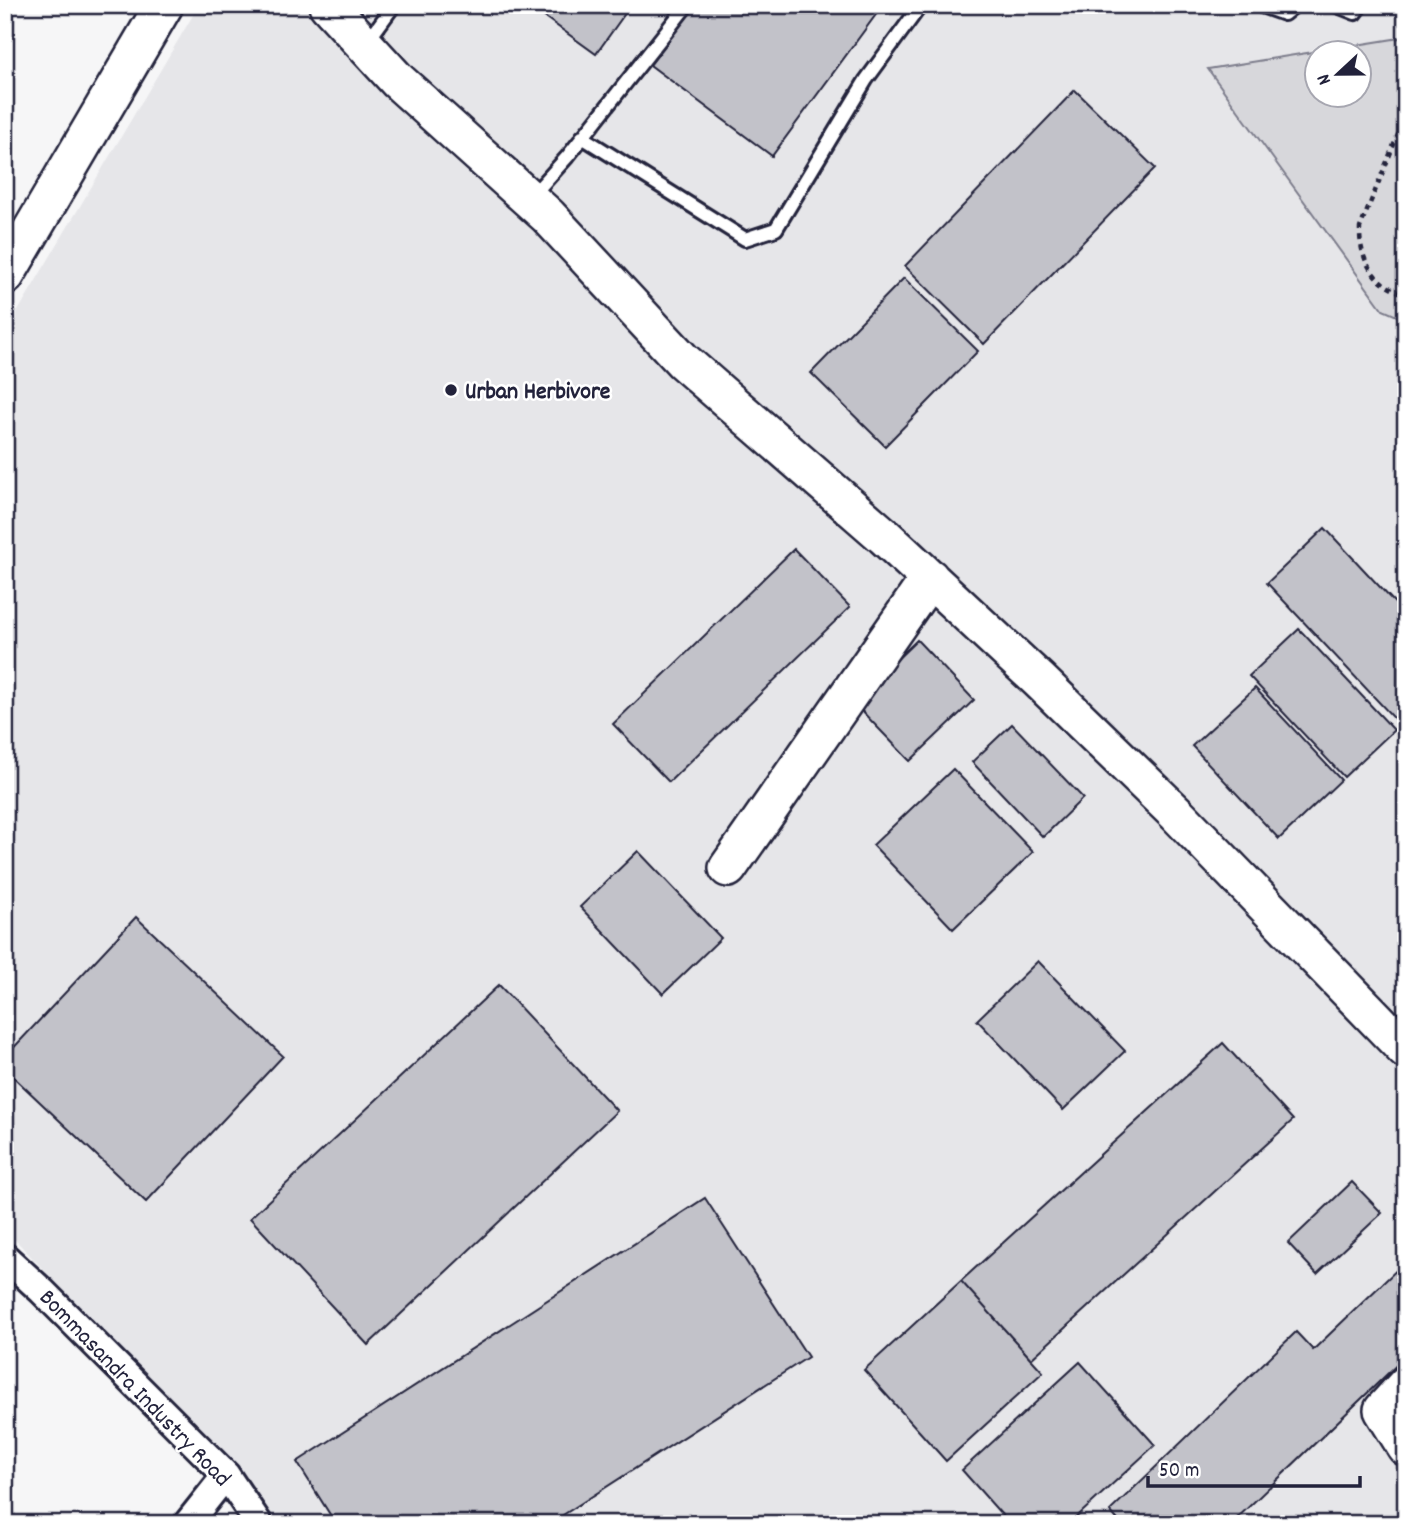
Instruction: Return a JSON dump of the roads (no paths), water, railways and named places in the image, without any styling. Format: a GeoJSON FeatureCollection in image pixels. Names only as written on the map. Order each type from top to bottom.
{"type":"FeatureCollection","features":[{"type":"Feature","properties":{"kind":"street"},"geometry":{"type":"LineString","coordinates":[[5,276],[164,5]]}},
{"type":"Feature","properties":{"kind":"street"},"geometry":{"type":"LineString","coordinates":[[328,5],[398,81],[529,199],[683,361],[930,578],[1177,814],[1406,1050]]}},
{"type":"Feature","properties":{"kind":"street"},"geometry":{"type":"LineString","coordinates":[[728,869],[930,578]]}},
{"type":"Feature","properties":{"kind":"street","name":"Bommasandra Industry Road"},"geometry":{"type":"LineString","coordinates":[[5,1257],[226,1475],[259,1524]]}},
{"type":"Feature","properties":{"kind":"street"},"geometry":{"type":"LineString","coordinates":[[1406,1385],[1383,1410],[1406,1447]]}},
{"type":"Feature","properties":{"kind":"street"},"geometry":{"type":"LineString","coordinates":[[187,1524],[226,1475]]}},
{"type":"Feature","properties":{"kind":"lane"},"geometry":{"type":"LineString","coordinates":[[365,45],[394,5]]}},
{"type":"Feature","properties":{"kind":"lane"},"geometry":{"type":"LineString","coordinates":[[529,199],[687,5]]}},
{"type":"Feature","properties":{"kind":"lane"},"geometry":{"type":"LineString","coordinates":[[582,137],[745,239],[776,229],[866,79],[921,5]]}},
{"type":"Feature","properties":{"kind":"lane"},"geometry":{"type":"LineString","coordinates":[[1259,5],[1284,14],[1295,5]]}},
{"type":"Feature","properties":{"kind":"lane"},"geometry":{"type":"LineString","coordinates":[[1335,5],[1354,13],[1361,5]]}},
{"type":"Feature","properties":{"kind":"place","name":"Urban Herbivore"},"geometry":{"type":"Point","coordinates":[451,390]}}]}
